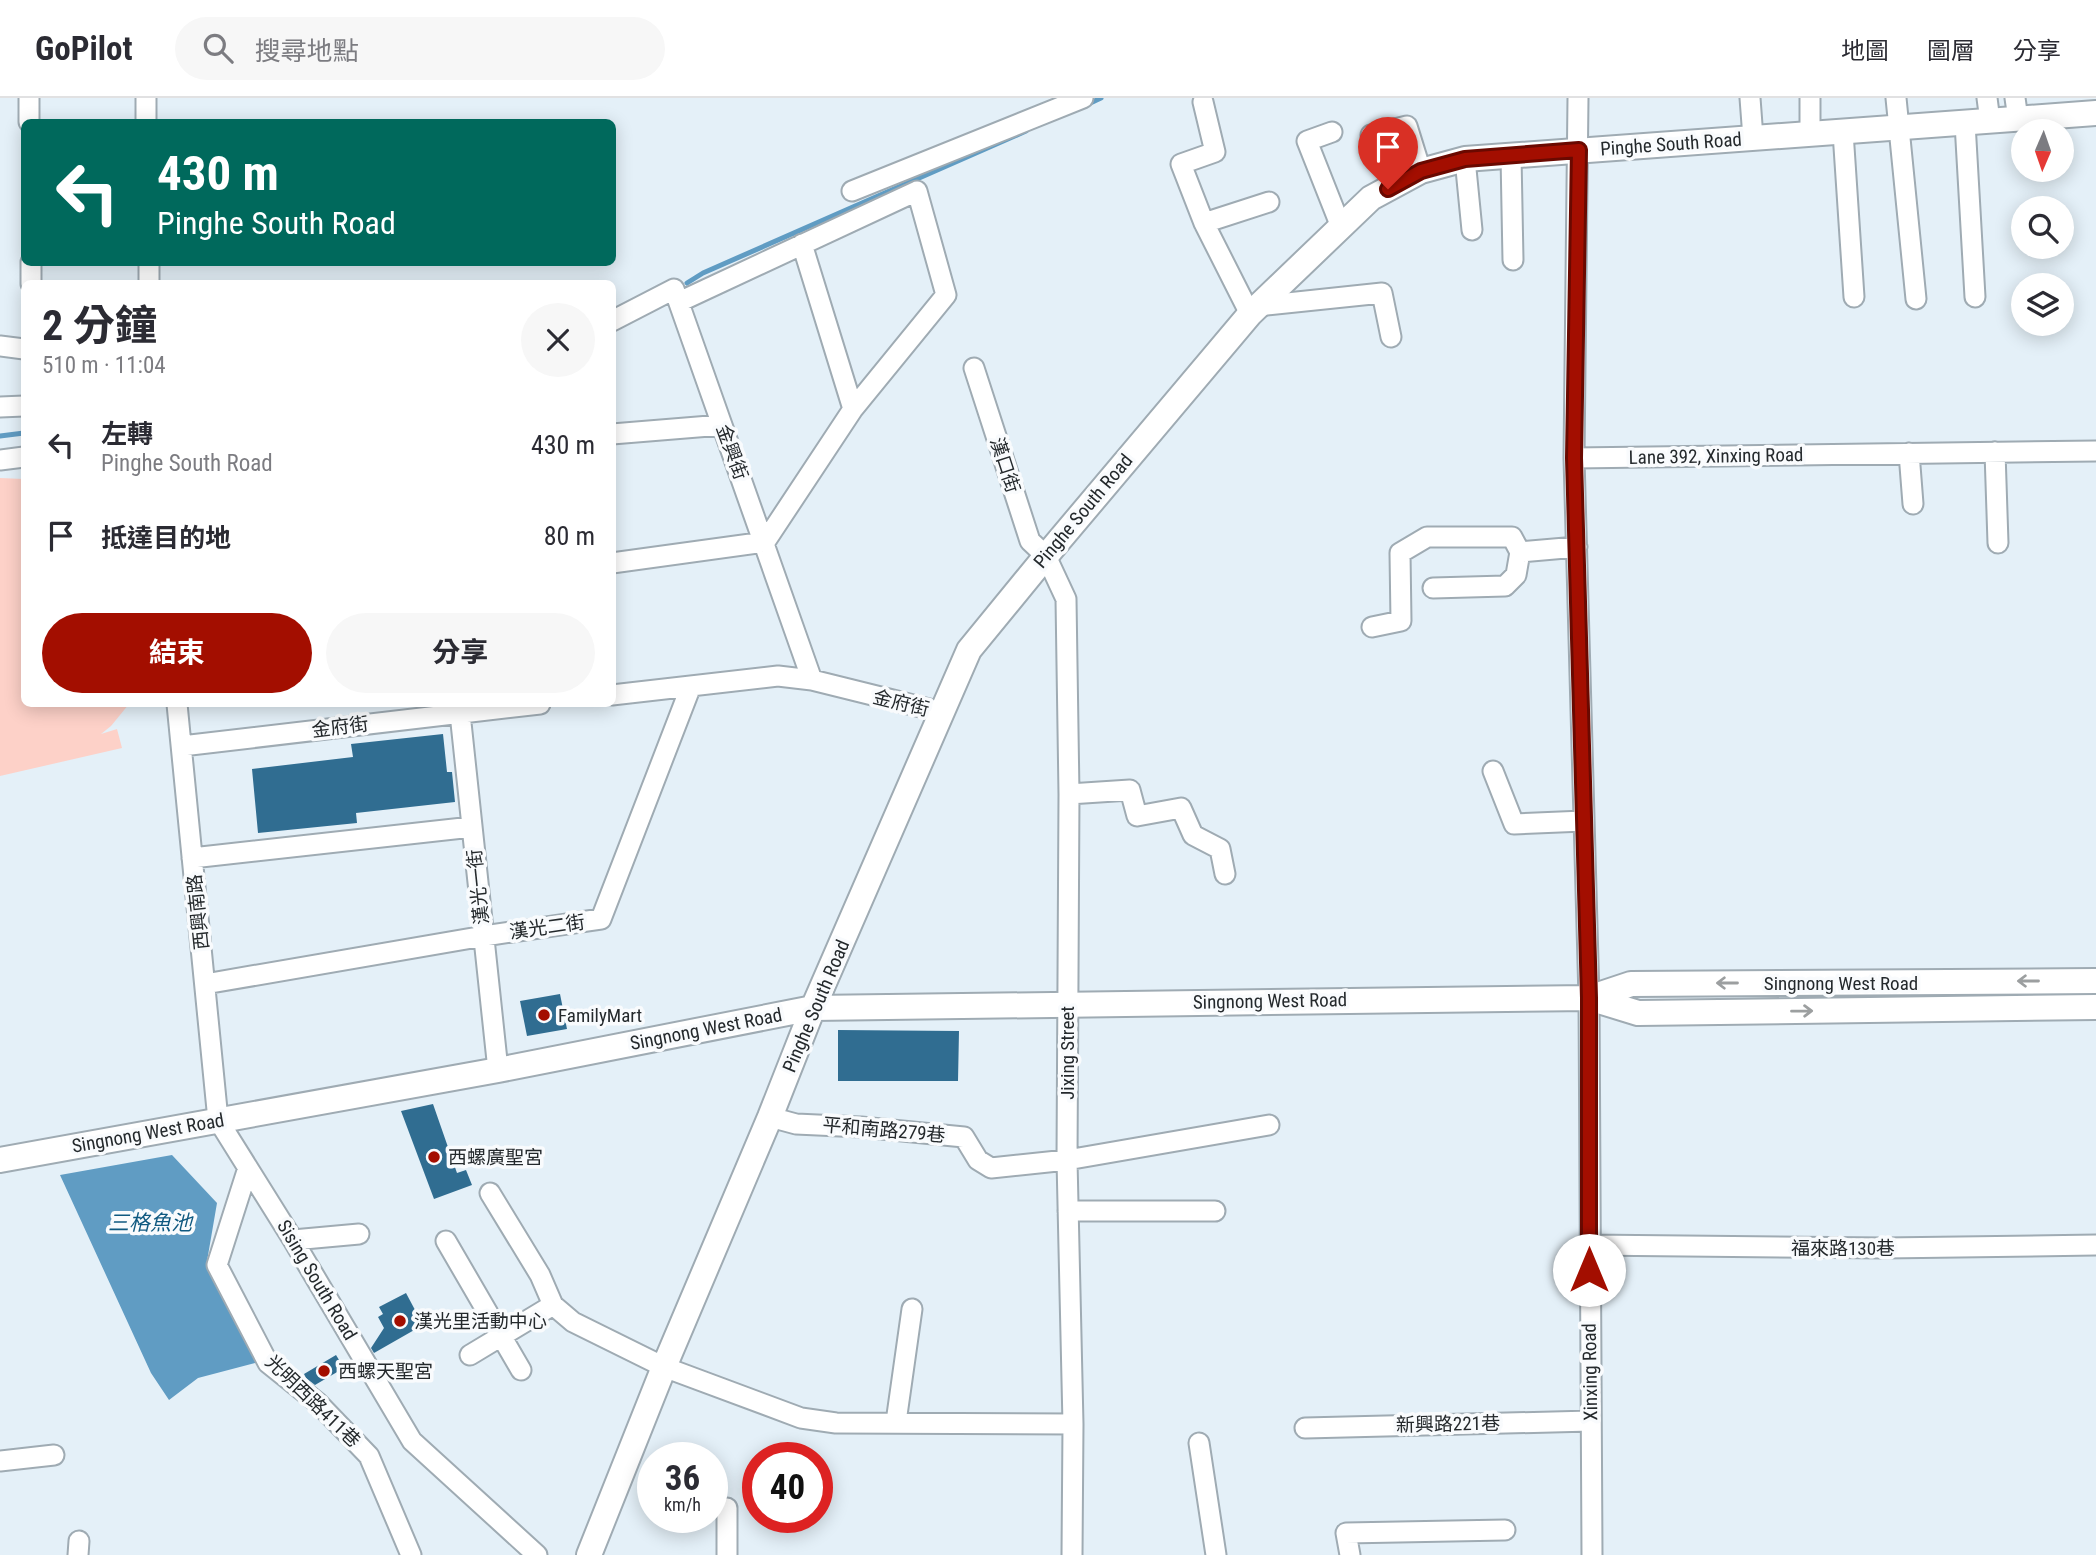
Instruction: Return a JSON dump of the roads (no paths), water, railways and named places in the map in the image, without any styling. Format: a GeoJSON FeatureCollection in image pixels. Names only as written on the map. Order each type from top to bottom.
{"type":"FeatureCollection","features":[{"type":"Feature","properties":{"kind":"main road","name":"Pinghe South Road"},"geometry":{"type":"LineString","coordinates":[[589,1555],[813,1007],[901,811],[969,650],[1045,556],[1254,310],[1371,198],[1421,171],[1465,159],[1965,123],[1989,110],[2016,108],[2096,113]]}},
{"type":"Feature","properties":{"kind":"main road","name":"Singnong West Road"},"geometry":{"type":"LineString","coordinates":[[1589,998],[1631,984],[2096,981]]}},
{"type":"Feature","properties":{"kind":"main road","name":"Singnong West Road"},"geometry":{"type":"LineString","coordinates":[[0,1160],[498,1070],[813,1007],[1589,998],[1638,1013],[2096,1007]]}},
{"type":"Feature","properties":{"kind":"street"},"geometry":{"type":"LineString","coordinates":[[29,98],[29,119]]}},
{"type":"Feature","properties":{"kind":"street"},"geometry":{"type":"LineString","coordinates":[[146,98],[146,119]]}},
{"type":"Feature","properties":{"kind":"street"},"geometry":{"type":"LineString","coordinates":[[852,191],[1083,98]]}},
{"type":"Feature","properties":{"kind":"street","name":"Xinxing Road"},"geometry":{"type":"LineString","coordinates":[[1578,98],[1574,458],[1589,998],[1592,1555]]}},
{"type":"Feature","properties":{"kind":"street"},"geometry":{"type":"LineString","coordinates":[[1750,98],[1753,138]]}},
{"type":"Feature","properties":{"kind":"street"},"geometry":{"type":"LineString","coordinates":[[1810,98],[1810,135]]}},
{"type":"Feature","properties":{"kind":"street"},"geometry":{"type":"LineString","coordinates":[[1896,98],[1916,299]]}},
{"type":"Feature","properties":{"kind":"street"},"geometry":{"type":"LineString","coordinates":[[1203,102],[1215,152],[1181,164],[1204,223],[1254,310],[1382,293],[1391,337]]}},
{"type":"Feature","properties":{"kind":"street"},"geometry":{"type":"LineString","coordinates":[[1965,123],[1975,297]]}},
{"type":"Feature","properties":{"kind":"street"},"geometry":{"type":"LineString","coordinates":[[1371,135],[1407,126],[1421,171]]}},
{"type":"Feature","properties":{"kind":"street"},"geometry":{"type":"LineString","coordinates":[[1332,132],[1307,141],[1341,227]]}},
{"type":"Feature","properties":{"kind":"street"},"geometry":{"type":"LineString","coordinates":[[1843,132],[1854,297]]}},
{"type":"Feature","properties":{"kind":"street"},"geometry":{"type":"LineString","coordinates":[[1511,156],[1513,260]]}},
{"type":"Feature","properties":{"kind":"street"},"geometry":{"type":"LineString","coordinates":[[1465,159],[1472,229]]}},
{"type":"Feature","properties":{"kind":"street"},"geometry":{"type":"LineString","coordinates":[[616,319],[674,289],[679,302],[918,191],[946,295],[853,409],[765,542],[616,562]]}},
{"type":"Feature","properties":{"kind":"street"},"geometry":{"type":"LineString","coordinates":[[1204,223],[1269,202]]}},
{"type":"Feature","properties":{"kind":"street"},"geometry":{"type":"LineString","coordinates":[[802,244],[853,409]]}},
{"type":"Feature","properties":{"kind":"street","name":"金興街"},"geometry":{"type":"LineString","coordinates":[[679,302],[813,680]]}},
{"type":"Feature","properties":{"kind":"street"},"geometry":{"type":"LineString","coordinates":[[0,345],[21,348]]}},
{"type":"Feature","properties":{"kind":"street","name":"漢口街"},"geometry":{"type":"LineString","coordinates":[[974,368],[1030,541],[1045,556]]}},
{"type":"Feature","properties":{"kind":"street"},"geometry":{"type":"LineString","coordinates":[[0,407],[21,406]]}},
{"type":"Feature","properties":{"kind":"street"},"geometry":{"type":"LineString","coordinates":[[616,434],[722,425]]}},
{"type":"Feature","properties":{"kind":"street","name":"Lane 392, Xinxing Road"},"geometry":{"type":"LineString","coordinates":[[1574,458],[2096,451]]}},
{"type":"Feature","properties":{"kind":"street"},"geometry":{"type":"LineString","coordinates":[[1994,452],[1998,542]]}},
{"type":"Feature","properties":{"kind":"street"},"geometry":{"type":"LineString","coordinates":[[1909,453],[1913,504]]}},
{"type":"Feature","properties":{"kind":"street"},"geometry":{"type":"LineString","coordinates":[[0,460],[21,457]]}},
{"type":"Feature","properties":{"kind":"street"},"geometry":{"type":"LineString","coordinates":[[1372,627],[1401,621],[1401,553],[1427,537],[1512,537],[1520,552],[1516,575],[1504,586],[1433,588]]}},
{"type":"Feature","properties":{"kind":"street"},"geometry":{"type":"LineString","coordinates":[[1520,552],[1577,547]]}},
{"type":"Feature","properties":{"kind":"street","name":"Jixing Street"},"geometry":{"type":"LineString","coordinates":[[1045,556],[1066,599],[1069,794],[1067,1160],[1073,1424],[1072,1555]]}},
{"type":"Feature","properties":{"kind":"street","name":"金府街"},"geometry":{"type":"LineString","coordinates":[[616,695],[778,676],[813,680],[941,712]]}},
{"type":"Feature","properties":{"kind":"street","name":"漢光二街"},"geometry":{"type":"LineString","coordinates":[[205,984],[484,936],[601,919],[691,686]]}},
{"type":"Feature","properties":{"kind":"street","name":"西興南路"},"geometry":{"type":"LineString","coordinates":[[177,707],[218,1120]]}},
{"type":"Feature","properties":{"kind":"street","name":"金府街"},"geometry":{"type":"LineString","coordinates":[[182,746],[479,707]]}},
{"type":"Feature","properties":{"kind":"street","name":"漢光一街"},"geometry":{"type":"LineString","coordinates":[[459,708],[498,1070]]}},
{"type":"Feature","properties":{"kind":"street"},"geometry":{"type":"LineString","coordinates":[[1493,771],[1514,824],[1584,821]]}},
{"type":"Feature","properties":{"kind":"street"},"geometry":{"type":"LineString","coordinates":[[1069,794],[1130,790],[1137,816],[1181,808],[1193,835],[1220,849],[1225,874]]}},
{"type":"Feature","properties":{"kind":"street"},"geometry":{"type":"LineString","coordinates":[[192,858],[472,827]]}},
{"type":"Feature","properties":{"kind":"street","name":"平和南路279巷"},"geometry":{"type":"LineString","coordinates":[[770,1117],[796,1124],[964,1137],[978,1160],[991,1168],[1067,1160]]}},
{"type":"Feature","properties":{"kind":"street","name":"Sising South Road"},"geometry":{"type":"LineString","coordinates":[[218,1120],[293,1240],[412,1441],[537,1555]]}},
{"type":"Feature","properties":{"kind":"street"},"geometry":{"type":"LineString","coordinates":[[1067,1160],[1269,1125]]}},
{"type":"Feature","properties":{"kind":"street","name":"光明西路411巷"},"geometry":{"type":"LineString","coordinates":[[248,1168],[217,1265],[268,1363],[318,1403],[369,1456],[411,1555]]}},
{"type":"Feature","properties":{"kind":"street"},"geometry":{"type":"LineString","coordinates":[[490,1193],[540,1275],[553,1305],[573,1322],[664,1367],[801,1418],[836,1423],[1073,1424]]}},
{"type":"Feature","properties":{"kind":"street"},"geometry":{"type":"LineString","coordinates":[[1068,1211],[1215,1211]]}},
{"type":"Feature","properties":{"kind":"street"},"geometry":{"type":"LineString","coordinates":[[293,1240],[359,1234]]}},
{"type":"Feature","properties":{"kind":"street"},"geometry":{"type":"LineString","coordinates":[[446,1241],[521,1370]]}},
{"type":"Feature","properties":{"kind":"street","name":"福來路130巷"},"geometry":{"type":"LineString","coordinates":[[1589,1245],[1884,1248],[2096,1245]]}},
{"type":"Feature","properties":{"kind":"street"},"geometry":{"type":"LineString","coordinates":[[470,1355],[553,1305]]}},
{"type":"Feature","properties":{"kind":"street"},"geometry":{"type":"LineString","coordinates":[[896,1422],[912,1310]]}},
{"type":"Feature","properties":{"kind":"street","name":"新興路221巷"},"geometry":{"type":"LineString","coordinates":[[1305,1428],[1591,1421]]}},
{"type":"Feature","properties":{"kind":"street"},"geometry":{"type":"LineString","coordinates":[[1199,1443],[1216,1555]]}},
{"type":"Feature","properties":{"kind":"street"},"geometry":{"type":"LineString","coordinates":[[0,1461],[54,1455]]}},
{"type":"Feature","properties":{"kind":"street"},"geometry":{"type":"LineString","coordinates":[[1350,1555],[1346,1533],[1505,1530]]}},
{"type":"Feature","properties":{"kind":"street"},"geometry":{"type":"LineString","coordinates":[[727,1533],[727,1555]]}},
{"type":"Feature","properties":{"kind":"water","name":"三格魚池"},"geometry":{"type":"Polygon","coordinates":[[[172,1155],[217,1203],[206,1267],[221,1289],[227,1306],[256,1348],[255,1363],[198,1378],[169,1400],[151,1373],[60,1175],[172,1155]]]}},
{"type":"Feature","properties":{"kind":"waterway"},"geometry":{"type":"LineString","coordinates":[[1086,105],[1101,98]]}},
{"type":"Feature","properties":{"kind":"waterway"},"geometry":{"type":"LineString","coordinates":[[687,283],[703,273],[1026,131]]}},
{"type":"Feature","properties":{"kind":"waterway"},"geometry":{"type":"LineString","coordinates":[[0,436],[21,433]]}},
{"type":"Feature","properties":{"kind":"place","name":"FamilyMart"},"geometry":{"type":"Point","coordinates":[544,1015]}},
{"type":"Feature","properties":{"kind":"place","name":"西螺廣聖宮"},"geometry":{"type":"Point","coordinates":[434,1157]}},
{"type":"Feature","properties":{"kind":"place","name":"漢光里活動中心"},"geometry":{"type":"Point","coordinates":[400,1321]}},
{"type":"Feature","properties":{"kind":"place","name":"西螺天聖宮"},"geometry":{"type":"Point","coordinates":[324,1371]}}]}
